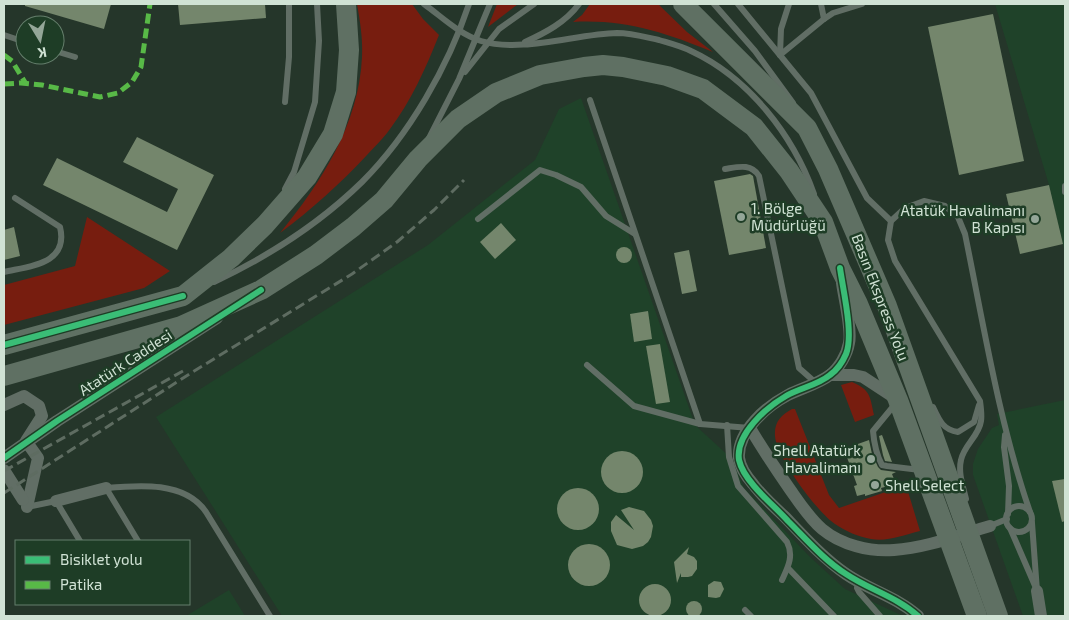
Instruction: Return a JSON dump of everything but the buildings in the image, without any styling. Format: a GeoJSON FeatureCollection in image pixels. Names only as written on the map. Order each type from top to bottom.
{"type":"FeatureCollection","features":[{"type":"Feature","properties":{"kind":"main road"},"geometry":{"type":"LineString","coordinates":[[4,344],[183,296],[231,258],[265,224],[307,177],[333,134],[346,92],[349,50],[346,4]]}},
{"type":"Feature","properties":{"kind":"main road"},"geometry":{"type":"LineString","coordinates":[[683,4],[807,128]]}},
{"type":"Feature","properties":{"kind":"main road"},"geometry":{"type":"LineString","coordinates":[[4,376],[181,326],[261,290],[316,255],[353,227],[384,200],[418,159],[458,119],[496,93],[540,75],[584,67],[604,65],[623,67],[667,76],[703,89],[754,128],[789,171],[823,222],[840,268]]}},
{"type":"Feature","properties":{"kind":"main road","name":"Basın Ekspress Yolu"},"geometry":{"type":"LineString","coordinates":[[807,128],[828,169],[887,306],[999,615]]}},
{"type":"Feature","properties":{"kind":"main road","name":"Basın Ekspress Yolu"},"geometry":{"type":"LineString","coordinates":[[840,268],[858,304],[898,400],[977,616]]}},
{"type":"Feature","properties":{"kind":"main road"},"geometry":{"type":"LineString","coordinates":[[962,576],[968,616]]}},
{"type":"Feature","properties":{"kind":"street"},"geometry":{"type":"LineString","coordinates":[[840,268],[850,341],[841,363],[830,375],[771,406],[750,428],[742,441],[739,460],[743,471],[753,486],[821,554],[836,567],[902,604],[918,616]]}},
{"type":"Feature","properties":{"kind":"street","name":"Atatürk Caddesi"},"geometry":{"type":"LineString","coordinates":[[4,458],[26,441],[261,290]]}},
{"type":"Feature","properties":{"kind":"street"},"geometry":{"type":"LineString","coordinates":[[830,375],[863,377],[898,400]]}},
{"type":"Feature","properties":{"kind":"street","name":"Atatürk Caddesi"},"geometry":{"type":"LineString","coordinates":[[4,406],[24,396],[38,406],[42,416],[26,441]]}},
{"type":"Feature","properties":{"kind":"street"},"geometry":{"type":"LineString","coordinates":[[750,428],[811,518],[823,530],[835,538],[868,549],[893,550],[919,546],[990,526]]}},
{"type":"Feature","properties":{"kind":"street"},"geometry":{"type":"LineString","coordinates":[[25,503],[38,458],[26,441]]}},
{"type":"Feature","properties":{"kind":"street"},"geometry":{"type":"LineString","coordinates":[[4,470],[25,503]]}},
{"type":"Feature","properties":{"kind":"street"},"geometry":{"type":"LineString","coordinates":[[56,501],[106,488]]}},
{"type":"Feature","properties":{"kind":"street"},"geometry":{"type":"LineString","coordinates":[[1038,591],[1041,616]]}},
{"type":"Feature","properties":{"kind":"lane"},"geometry":{"type":"LineString","coordinates":[[285,102],[289,57],[289,4]]}},
{"type":"Feature","properties":{"kind":"lane"},"geometry":{"type":"LineString","coordinates":[[265,224],[294,172],[315,102],[319,41],[316,4]]}},
{"type":"Feature","properties":{"kind":"lane"},"geometry":{"type":"LineString","coordinates":[[424,4],[454,27],[482,41],[520,44],[617,34],[643,36],[691,50],[731,76],[767,112],[788,138],[806,171],[823,222]]}},
{"type":"Feature","properties":{"kind":"lane"},"geometry":{"type":"LineString","coordinates":[[432,4],[436,13]]}},
{"type":"Feature","properties":{"kind":"lane"},"geometry":{"type":"LineString","coordinates":[[183,296],[248,266],[316,221],[362,182],[397,140],[430,93],[469,4]]}},
{"type":"Feature","properties":{"kind":"lane"},"geometry":{"type":"LineString","coordinates":[[418,159],[459,78],[490,4]]}},
{"type":"Feature","properties":{"kind":"lane"},"geometry":{"type":"LineString","coordinates":[[459,78],[499,29],[534,4]]}},
{"type":"Feature","properties":{"kind":"lane"},"geometry":{"type":"LineString","coordinates":[[520,44],[546,32],[576,9],[579,4]]}},
{"type":"Feature","properties":{"kind":"lane","name":"Basın Ekspress Yolu"},"geometry":{"type":"LineString","coordinates":[[714,4],[755,51],[791,98],[807,128]]}},
{"type":"Feature","properties":{"kind":"lane"},"geometry":{"type":"LineString","coordinates":[[738,4],[811,93],[867,198],[891,222]]}},
{"type":"Feature","properties":{"kind":"lane"},"geometry":{"type":"LineString","coordinates":[[780,55],[781,29],[789,4]]}},
{"type":"Feature","properties":{"kind":"lane"},"geometry":{"type":"LineString","coordinates":[[821,4],[824,18]]}},
{"type":"Feature","properties":{"kind":"lane"},"geometry":{"type":"LineString","coordinates":[[780,55],[824,18],[833,13],[862,4]]}},
{"type":"Feature","properties":{"kind":"lane"},"geometry":{"type":"LineString","coordinates":[[65,53],[75,56]]}},
{"type":"Feature","properties":{"kind":"lane"},"geometry":{"type":"LineString","coordinates":[[590,100],[700,424]]}},
{"type":"Feature","properties":{"kind":"lane"},"geometry":{"type":"LineString","coordinates":[[724,169],[749,167],[755,170],[759,176],[799,368],[816,382]]}},
{"type":"Feature","properties":{"kind":"lane"},"geometry":{"type":"LineString","coordinates":[[478,219],[540,170],[556,175],[581,187],[606,216],[635,234]]}},
{"type":"Feature","properties":{"kind":"lane"},"geometry":{"type":"LineString","coordinates":[[1065,186],[1065,192]]}},
{"type":"Feature","properties":{"kind":"lane"},"geometry":{"type":"LineString","coordinates":[[4,272],[46,261],[55,254],[61,238],[60,227],[15,198]]}},
{"type":"Feature","properties":{"kind":"lane"},"geometry":{"type":"LineString","coordinates":[[976,553],[959,471],[961,458],[981,422],[980,401],[895,260],[888,240],[891,222],[905,208],[924,201],[945,206],[958,217],[965,234],[1017,473],[1032,520],[1032,538],[1038,591]]}},
{"type":"Feature","properties":{"kind":"lane"},"geometry":{"type":"LineString","coordinates":[[901,349],[921,380]]}},
{"type":"Feature","properties":{"kind":"lane"},"geometry":{"type":"LineString","coordinates":[[587,365],[634,406],[700,424],[750,428]]}},
{"type":"Feature","properties":{"kind":"lane"},"geometry":{"type":"LineString","coordinates":[[929,396],[942,425],[949,431],[958,432],[974,422],[980,401]]}},
{"type":"Feature","properties":{"kind":"lane"},"geometry":{"type":"LineString","coordinates":[[898,400],[873,431],[873,441],[878,457],[882,464],[887,466],[924,470]]}},
{"type":"Feature","properties":{"kind":"lane"},"geometry":{"type":"LineString","coordinates":[[727,425],[729,457],[738,486],[787,542],[791,552],[788,568],[782,580]]}},
{"type":"Feature","properties":{"kind":"lane"},"geometry":{"type":"LineString","coordinates":[[1006,426],[1004,447],[1009,486],[1008,521],[1019,551],[1038,591]]}},
{"type":"Feature","properties":{"kind":"lane"},"geometry":{"type":"LineString","coordinates":[[137,540],[106,488],[139,485],[168,489],[192,499],[202,506],[270,616]]}},
{"type":"Feature","properties":{"kind":"lane"},"geometry":{"type":"LineString","coordinates":[[25,503],[56,501],[79,540]]}},
{"type":"Feature","properties":{"kind":"lane"},"geometry":{"type":"LineString","coordinates":[[1030,512],[1027,508],[1018,506],[1010,510],[1008,521],[1016,531],[1023,531],[1029,527],[1032,520]]}},
{"type":"Feature","properties":{"kind":"lane"},"geometry":{"type":"LineString","coordinates":[[990,526],[1008,521]]}},
{"type":"Feature","properties":{"kind":"lane"},"geometry":{"type":"LineString","coordinates":[[788,568],[834,616]]}},
{"type":"Feature","properties":{"kind":"lane"},"geometry":{"type":"LineString","coordinates":[[858,581],[857,588],[859,592],[880,616]]}},
{"type":"Feature","properties":{"kind":"lane"},"geometry":{"type":"LineString","coordinates":[[745,610],[752,616]]}},
{"type":"Feature","properties":{"kind":"shaded area"},"geometry":{"type":"Polygon","coordinates":[[[357,4],[412,4],[423,19],[439,35],[411,96],[385,136],[336,186],[280,233],[310,194],[323,173],[346,129],[354,106],[362,57],[362,37],[357,4]]]}},
{"type":"Feature","properties":{"kind":"shaded area"},"geometry":{"type":"Polygon","coordinates":[[[497,4],[518,4],[488,27],[497,4]]]}},
{"type":"Feature","properties":{"kind":"shaded area"},"geometry":{"type":"Polygon","coordinates":[[[590,4],[658,4],[687,32],[713,52],[662,33],[628,25],[573,22],[582,15],[590,4]]]}},
{"type":"Feature","properties":{"kind":"shaded area"},"geometry":{"type":"Polygon","coordinates":[[[995,4],[1065,4],[1065,253],[1049,185],[995,4]]]}},
{"type":"Feature","properties":{"kind":"shaded area"},"geometry":{"type":"Polygon","coordinates":[[[581,98],[695,425],[732,459],[744,488],[809,556],[845,589],[903,616],[282,616],[156,417],[428,245],[535,160],[559,109],[581,98]]]}},
{"type":"Feature","properties":{"kind":"shaded area"},"geometry":{"type":"Polygon","coordinates":[[[87,217],[170,271],[144,288],[4,325],[4,285],[75,266],[87,217]]]}},
{"type":"Feature","properties":{"kind":"shaded area"},"geometry":{"type":"Polygon","coordinates":[[[852,382],[863,388],[869,395],[874,415],[855,422],[841,385],[852,382]]]}},
{"type":"Feature","properties":{"kind":"shaded area"},"geometry":{"type":"Polygon","coordinates":[[[1065,400],[1065,616],[1023,616],[973,475],[973,464],[978,449],[992,428],[999,425],[997,414],[1065,400]]]}},
{"type":"Feature","properties":{"kind":"shaded area"},"geometry":{"type":"Polygon","coordinates":[[[795,409],[829,495],[839,508],[906,485],[920,531],[877,540],[862,537],[848,531],[828,518],[799,484],[782,457],[777,445],[775,431],[777,423],[782,416],[795,409]]]}},
{"type":"Feature","properties":{"kind":"shaded area"},"geometry":{"type":"Polygon","coordinates":[[[229,590],[245,616],[186,616],[229,590]]]}},
{"type":"Feature","properties":{"kind":"railway"},"geometry":{"type":"LineString","coordinates":[[4,493],[191,373],[352,274],[397,242],[434,210],[464,180]]}},
{"type":"Feature","properties":{"kind":"railway"},"geometry":{"type":"LineString","coordinates":[[4,471],[183,371]]}},
{"type":"Feature","properties":{"kind":"marked path"},"geometry":{"type":"LineString","coordinates":[[4,84],[42,85],[100,97],[118,93],[132,82],[141,67],[150,4]]}},
{"type":"Feature","properties":{"kind":"marked path"},"geometry":{"type":"LineString","coordinates":[[4,55],[12,61],[26,84]]}},
{"type":"Feature","properties":{"kind":"cycle path"},"geometry":{"type":"LineString","coordinates":[[840,268],[849,336],[845,357],[835,371],[825,378],[786,396],[762,414],[747,431],[739,450],[739,460],[749,480],[830,562],[855,580],[910,609],[918,616]]}},
{"type":"Feature","properties":{"kind":"cycle path"},"geometry":{"type":"LineString","coordinates":[[4,458],[57,421],[261,290]]}},
{"type":"Feature","properties":{"kind":"cycle path"},"geometry":{"type":"LineString","coordinates":[[4,345],[183,296]]}},
{"type":"Feature","properties":{"kind":"place","name":"1. Bölge Müdürlüğü"},"geometry":{"type":"Point","coordinates":[741,217]}},
{"type":"Feature","properties":{"kind":"place","name":"Atatük Havalimanı B Kapısı"},"geometry":{"type":"Point","coordinates":[1035,219]}},
{"type":"Feature","properties":{"kind":"place","name":"Shell Atatürk Havalimanı"},"geometry":{"type":"Point","coordinates":[871,459]}},
{"type":"Feature","properties":{"kind":"place","name":"Shell Select"},"geometry":{"type":"Point","coordinates":[875,485]}}]}
